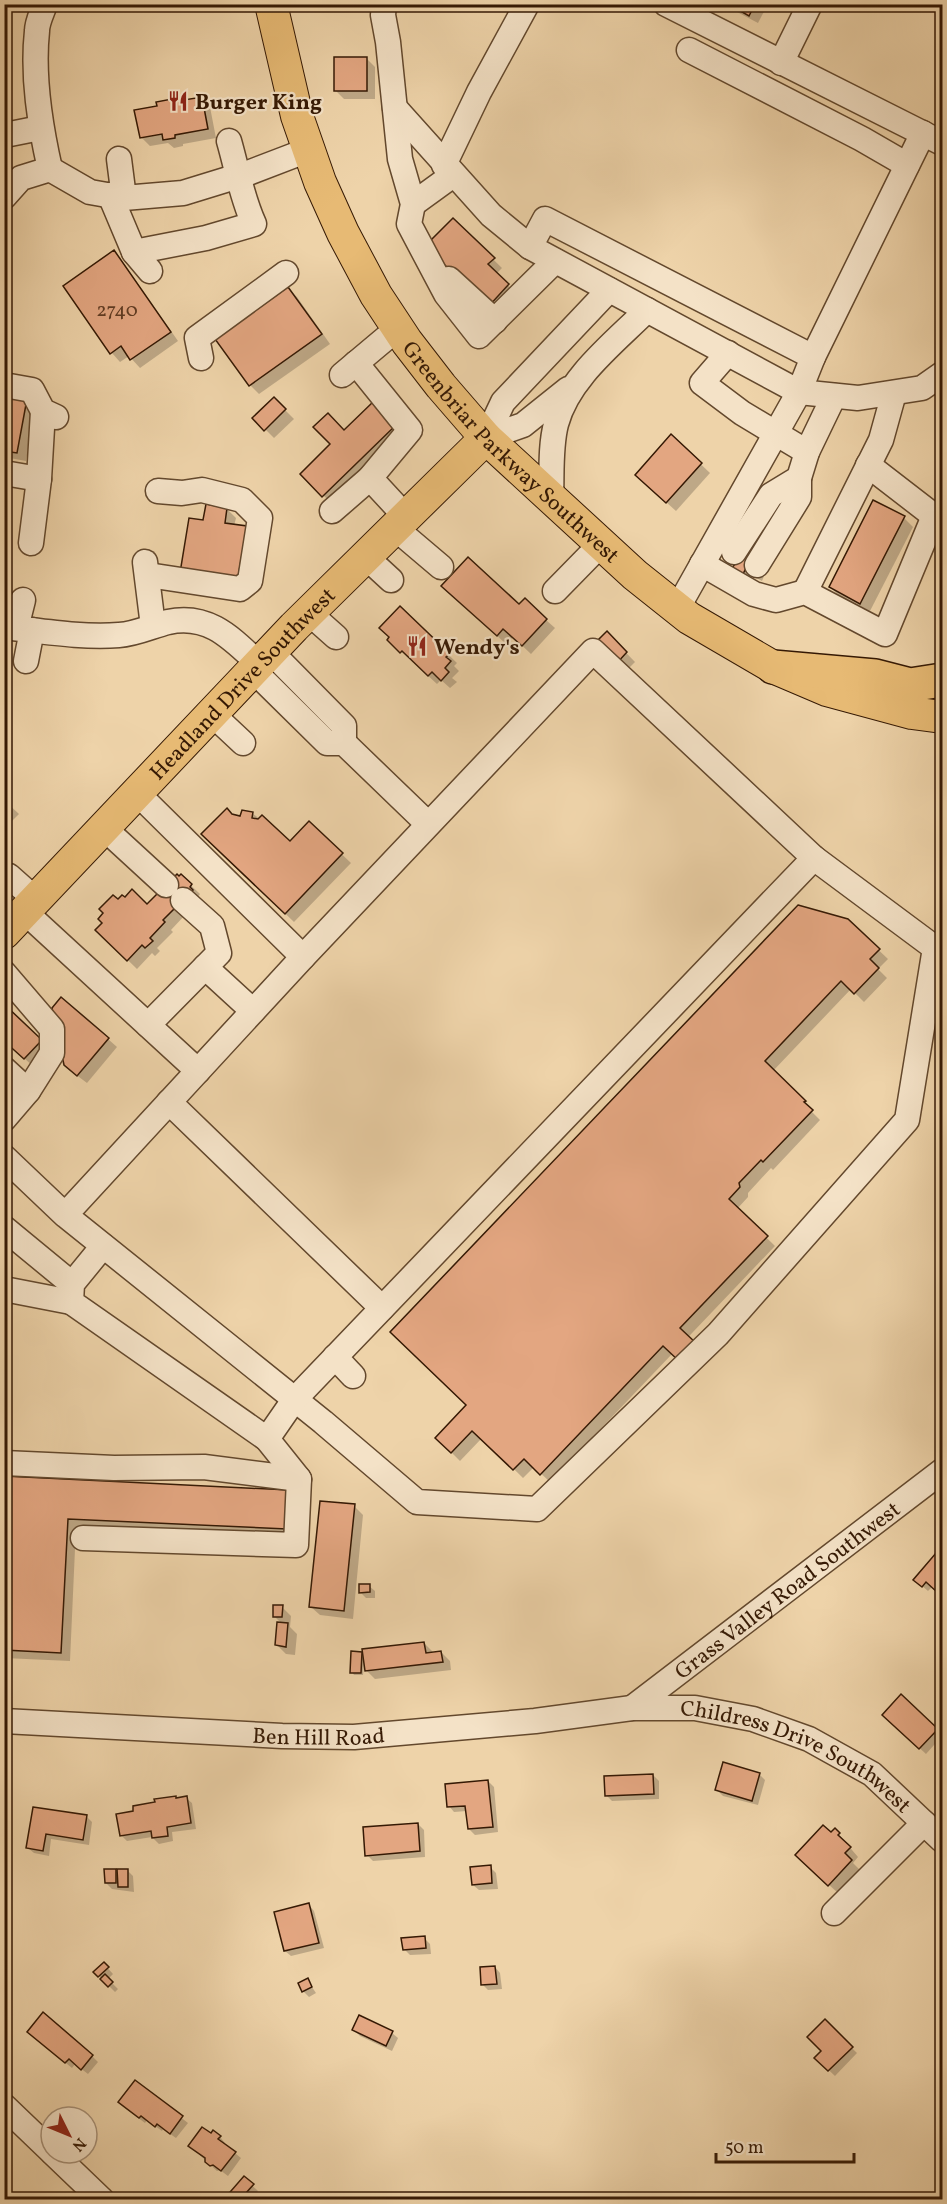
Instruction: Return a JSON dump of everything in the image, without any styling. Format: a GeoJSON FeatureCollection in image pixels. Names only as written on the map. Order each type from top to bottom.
{"type":"FeatureCollection","features":[{"type":"Feature","properties":{"kind":"highway"},"geometry":{"type":"LineString","coordinates":[[773,667],[875,676],[910,685],[942,680]]}},
{"type":"Feature","properties":{"kind":"main road","name":"Greenbriar Parkway Southwest"},"geometry":{"type":"LineString","coordinates":[[271,4],[297,116],[320,182],[343,233],[376,295],[398,328],[441,386],[486,438],[635,575],[689,618],[773,667],[827,690],[912,713],[942,717]]}},
{"type":"Feature","properties":{"kind":"main road","name":"Headland Drive Southwest"},"geometry":{"type":"LineString","coordinates":[[22,915],[261,662],[486,438]]}},
{"type":"Feature","properties":{"kind":"street"},"geometry":{"type":"LineString","coordinates":[[45,4],[36,29],[40,128],[50,169],[90,192],[117,196],[183,194],[308,150]]}},
{"type":"Feature","properties":{"kind":"street"},"geometry":{"type":"LineString","coordinates":[[384,4],[383,15],[400,159],[413,204],[409,224],[428,259],[495,321],[555,261]]}},
{"type":"Feature","properties":{"kind":"street"},"geometry":{"type":"LineString","coordinates":[[413,204],[449,170],[479,92],[527,4]]}},
{"type":"Feature","properties":{"kind":"street"},"geometry":{"type":"LineString","coordinates":[[666,4],[933,138],[907,165],[813,357],[799,392],[677,609]]}},
{"type":"Feature","properties":{"kind":"street"},"geometry":{"type":"LineString","coordinates":[[781,63],[810,4]]}},
{"type":"Feature","properties":{"kind":"street"},"geometry":{"type":"LineString","coordinates":[[690,50],[853,134],[907,165]]}},
{"type":"Feature","properties":{"kind":"street"},"geometry":{"type":"LineString","coordinates":[[395,108],[490,215],[530,247],[799,392],[858,398],[922,388],[942,374]]}},
{"type":"Feature","properties":{"kind":"street"},"geometry":{"type":"LineString","coordinates":[[4,134],[40,128]]}},
{"type":"Feature","properties":{"kind":"street"},"geometry":{"type":"LineString","coordinates":[[134,252],[206,238],[254,224],[244,204],[229,141]]}},
{"type":"Feature","properties":{"kind":"street"},"geometry":{"type":"LineString","coordinates":[[119,159],[117,196],[134,252],[150,271]]}},
{"type":"Feature","properties":{"kind":"street"},"geometry":{"type":"LineString","coordinates":[[4,197],[21,178],[50,169]]}},
{"type":"Feature","properties":{"kind":"street"},"geometry":{"type":"LineString","coordinates":[[530,247],[545,219],[813,357]]}},
{"type":"Feature","properties":{"kind":"street"},"geometry":{"type":"LineString","coordinates":[[201,358],[197,338],[286,273]]}},
{"type":"Feature","properties":{"kind":"street"},"geometry":{"type":"LineString","coordinates":[[486,438],[503,402],[609,290]]}},
{"type":"Feature","properties":{"kind":"street"},"geometry":{"type":"LineString","coordinates":[[486,438],[524,425],[574,384],[647,310]]}},
{"type":"Feature","properties":{"kind":"street"},"geometry":{"type":"LineString","coordinates":[[332,511],[370,477],[410,430],[349,369],[398,328]]}},
{"type":"Feature","properties":{"kind":"street"},"geometry":{"type":"LineString","coordinates":[[728,353],[702,383],[775,435],[807,453]]}},
{"type":"Feature","properties":{"kind":"street"},"geometry":{"type":"LineString","coordinates":[[551,498],[556,425],[574,384]]}},
{"type":"Feature","properties":{"kind":"street"},"geometry":{"type":"LineString","coordinates":[[4,385],[32,390],[51,414],[39,479],[31,543]]}},
{"type":"Feature","properties":{"kind":"street"},"geometry":{"type":"LineString","coordinates":[[805,592],[884,431],[894,393]]}},
{"type":"Feature","properties":{"kind":"street"},"geometry":{"type":"LineString","coordinates":[[740,570],[799,497],[799,478],[807,453],[834,396]]}},
{"type":"Feature","properties":{"kind":"street"},"geometry":{"type":"LineString","coordinates":[[740,570],[754,594],[776,600],[805,592],[885,634],[938,519],[868,465]]}},
{"type":"Feature","properties":{"kind":"street"},"geometry":{"type":"LineString","coordinates":[[4,473],[39,479]]}},
{"type":"Feature","properties":{"kind":"street"},"geometry":{"type":"LineString","coordinates":[[370,477],[400,523],[441,567]]}},
{"type":"Feature","properties":{"kind":"street"},"geometry":{"type":"LineString","coordinates":[[153,626],[146,569],[240,589],[250,581],[260,518],[242,500],[202,490],[182,493],[158,490]]}},
{"type":"Feature","properties":{"kind":"street"},"geometry":{"type":"LineString","coordinates":[[555,591],[601,544]]}},
{"type":"Feature","properties":{"kind":"street"},"geometry":{"type":"LineString","coordinates":[[366,557],[391,580]]}},
{"type":"Feature","properties":{"kind":"street"},"geometry":{"type":"LineString","coordinates":[[702,564],[740,570]]}},
{"type":"Feature","properties":{"kind":"street"},"geometry":{"type":"LineString","coordinates":[[23,600],[18,629],[26,661]]}},
{"type":"Feature","properties":{"kind":"street"},"geometry":{"type":"LineString","coordinates":[[309,613],[336,637]]}},
{"type":"Feature","properties":{"kind":"street"},"geometry":{"type":"LineString","coordinates":[[18,629],[121,635],[171,621],[202,621],[233,640],[261,662],[327,743],[344,743],[428,824]]}},
{"type":"Feature","properties":{"kind":"street"},"geometry":{"type":"LineString","coordinates":[[4,1156],[65,1215],[417,1502],[537,1509],[718,1334],[907,1120],[935,948],[814,858],[593,651],[303,957],[65,1215]]}},
{"type":"Feature","properties":{"kind":"street"},"geometry":{"type":"LineString","coordinates":[[212,714],[243,743]]}},
{"type":"Feature","properties":{"kind":"street"},"geometry":{"type":"LineString","coordinates":[[137,793],[303,957]]}},
{"type":"Feature","properties":{"kind":"street"},"geometry":{"type":"LineString","coordinates":[[104,828],[212,926],[219,953],[148,1025]]}},
{"type":"Feature","properties":{"kind":"street"},"geometry":{"type":"LineString","coordinates":[[267,1439],[294,1400],[814,858]]}},
{"type":"Feature","properties":{"kind":"street"},"geometry":{"type":"LineString","coordinates":[[9,876],[22,915],[198,1071]]}},
{"type":"Feature","properties":{"kind":"street"},"geometry":{"type":"LineString","coordinates":[[205,967],[253,1011]]}},
{"type":"Feature","properties":{"kind":"street"},"geometry":{"type":"LineString","coordinates":[[4,973],[52,1029],[52,1053],[28,1091],[4,1119]]}},
{"type":"Feature","properties":{"kind":"street"},"geometry":{"type":"LineString","coordinates":[[4,1069],[28,1091]]}},
{"type":"Feature","properties":{"kind":"street"},"geometry":{"type":"LineString","coordinates":[[170,1102],[382,1308]]}},
{"type":"Feature","properties":{"kind":"street"},"geometry":{"type":"LineString","coordinates":[[4,1228],[72,1293],[267,1439],[299,1479],[296,1545],[83,1538]]}},
{"type":"Feature","properties":{"kind":"street"},"geometry":{"type":"LineString","coordinates":[[72,1293],[103,1246]]}},
{"type":"Feature","properties":{"kind":"street"},"geometry":{"type":"LineString","coordinates":[[4,1289],[72,1293]]}},
{"type":"Feature","properties":{"kind":"street"},"geometry":{"type":"LineString","coordinates":[[335,1357],[353,1376]]}},
{"type":"Feature","properties":{"kind":"street"},"geometry":{"type":"LineString","coordinates":[[4,1463],[114,1468],[204,1467],[299,1479]]}},
{"type":"Feature","properties":{"kind":"street","name":"Grass Valley Road Southwest"},"geometry":{"type":"LineString","coordinates":[[632,1708],[942,1471]]}},
{"type":"Feature","properties":{"kind":"street","name":"Ben Hill Road"},"geometry":{"type":"LineString","coordinates":[[4,1721],[282,1736],[354,1737],[535,1721],[632,1708]]}},
{"type":"Feature","properties":{"kind":"street","name":"Childress Drive Southwest"},"geometry":{"type":"LineString","coordinates":[[632,1708],[695,1708],[753,1719],[809,1739],[872,1774],[942,1840]]}},
{"type":"Feature","properties":{"kind":"street"},"geometry":{"type":"LineString","coordinates":[[834,1913],[924,1823]]}},
{"type":"Feature","properties":{"kind":"street"},"geometry":{"type":"LineString","coordinates":[[4,2106],[39,2140]]}},
{"type":"Feature","properties":{"kind":"street"},"geometry":{"type":"LineString","coordinates":[[66,2165],[102,2199]]}},
{"type":"Feature","properties":{"kind":"building"},"geometry":{"type":"Polygon","coordinates":[[[728,4],[755,4],[749,16],[728,4]]]}},
{"type":"Feature","properties":{"kind":"building"},"geometry":{"type":"Polygon","coordinates":[[[334,57],[367,57],[367,91],[334,91],[334,57]]]}},
{"type":"Feature","properties":{"kind":"building"},"geometry":{"type":"Polygon","coordinates":[[[202,97],[208,129],[175,135],[175,138],[163,140],[162,134],[140,138],[134,110],[157,106],[156,102],[202,97]]]}},
{"type":"Feature","properties":{"kind":"building"},"geometry":{"type":"Polygon","coordinates":[[[453,218],[495,258],[488,264],[509,284],[488,307],[425,246],[453,218]]]}},
{"type":"Feature","properties":{"kind":"building"},"geometry":{"type":"Polygon","coordinates":[[[114,250],[171,332],[130,360],[121,346],[110,354],[63,286],[114,250]]]}},
{"type":"Feature","properties":{"kind":"building"},"geometry":{"type":"Polygon","coordinates":[[[288,287],[322,334],[249,386],[215,339],[288,287]]]}},
{"type":"Feature","properties":{"kind":"building"},"geometry":{"type":"Polygon","coordinates":[[[4,395],[27,399],[17,453],[4,451],[4,395]]]}},
{"type":"Feature","properties":{"kind":"building"},"geometry":{"type":"Polygon","coordinates":[[[274,397],[286,409],[264,431],[252,418],[274,397]]]}},
{"type":"Feature","properties":{"kind":"building"},"geometry":{"type":"Polygon","coordinates":[[[374,401],[397,424],[322,497],[300,474],[330,444],[313,427],[328,413],[344,430],[374,401]]]}},
{"type":"Feature","properties":{"kind":"building"},"geometry":{"type":"Polygon","coordinates":[[[671,434],[702,463],[666,503],[635,475],[671,434]]]}},
{"type":"Feature","properties":{"kind":"building"},"geometry":{"type":"Polygon","coordinates":[[[873,500],[905,516],[860,604],[829,587],[873,500]]]}},
{"type":"Feature","properties":{"kind":"building"},"geometry":{"type":"Polygon","coordinates":[[[206,504],[227,508],[225,523],[247,526],[237,583],[180,573],[189,518],[203,520],[206,504]]]}},
{"type":"Feature","properties":{"kind":"building"},"geometry":{"type":"Polygon","coordinates":[[[756,523],[768,530],[756,576],[745,570],[743,574],[732,568],[735,564],[724,558],[756,523]]]}},
{"type":"Feature","properties":{"kind":"building"},"geometry":{"type":"Polygon","coordinates":[[[468,557],[519,604],[525,598],[547,619],[522,646],[503,629],[497,636],[441,586],[468,557]]]}},
{"type":"Feature","properties":{"kind":"building","name":"Wendy's"},"geometry":{"type":"Polygon","coordinates":[[[400,606],[450,654],[446,657],[451,661],[445,668],[449,672],[441,681],[432,672],[428,676],[402,651],[400,653],[387,640],[389,637],[379,628],[400,606]]]}},
{"type":"Feature","properties":{"kind":"building"},"geometry":{"type":"Polygon","coordinates":[[[607,631],[627,652],[617,663],[596,642],[607,631]]]}},
{"type":"Feature","properties":{"kind":"building"},"geometry":{"type":"Polygon","coordinates":[[[227,808],[232,814],[240,816],[242,810],[253,812],[252,818],[258,819],[262,815],[290,841],[309,821],[343,853],[285,914],[201,834],[227,808]]]}},
{"type":"Feature","properties":{"kind":"building"},"geometry":{"type":"Polygon","coordinates":[[[177,874],[179,876],[181,874],[192,884],[190,887],[193,890],[163,920],[165,922],[150,938],[153,941],[145,948],[142,945],[127,961],[95,930],[102,923],[98,919],[103,913],[99,909],[113,895],[118,899],[122,895],[125,897],[132,889],[147,904],[177,874]]]}},
{"type":"Feature","properties":{"kind":"building"},"geometry":{"type":"Polygon","coordinates":[[[798,905],[848,919],[880,949],[870,959],[879,968],[854,994],[841,981],[765,1061],[813,1110],[763,1162],[761,1160],[739,1183],[740,1187],[729,1199],[768,1236],[680,1328],[697,1344],[680,1362],[663,1346],[540,1475],[524,1459],[513,1470],[472,1431],[451,1453],[435,1438],[466,1405],[390,1332],[798,905]]]}},
{"type":"Feature","properties":{"kind":"building"},"geometry":{"type":"Polygon","coordinates":[[[61,997],[109,1038],[77,1076],[64,1065],[52,1008],[61,997]]]}},
{"type":"Feature","properties":{"kind":"building"},"geometry":{"type":"Polygon","coordinates":[[[4,1004],[42,1040],[24,1059],[4,1041],[4,1004]]]}},
{"type":"Feature","properties":{"kind":"building"},"geometry":{"type":"Polygon","coordinates":[[[4,1476],[289,1490],[287,1529],[68,1519],[61,1653],[4,1650],[4,1476]]]}},
{"type":"Feature","properties":{"kind":"building"},"geometry":{"type":"Polygon","coordinates":[[[320,1501],[355,1504],[344,1611],[309,1607],[320,1501]]]}},
{"type":"Feature","properties":{"kind":"building"},"geometry":{"type":"Polygon","coordinates":[[[936,1553],[942,1559],[942,1588],[938,1593],[926,1582],[922,1587],[913,1580],[936,1553]]]}},
{"type":"Feature","properties":{"kind":"building"},"geometry":{"type":"Polygon","coordinates":[[[359,1584],[370,1584],[370,1592],[359,1593],[359,1584]]]}},
{"type":"Feature","properties":{"kind":"building"},"geometry":{"type":"Polygon","coordinates":[[[273,1605],[283,1605],[282,1617],[273,1617],[273,1605]]]}},
{"type":"Feature","properties":{"kind":"building"},"geometry":{"type":"Polygon","coordinates":[[[277,1622],[288,1623],[286,1647],[275,1645],[277,1622]]]}},
{"type":"Feature","properties":{"kind":"building"},"geometry":{"type":"Polygon","coordinates":[[[424,1642],[426,1653],[441,1651],[443,1662],[365,1671],[362,1649],[424,1642]]]}},
{"type":"Feature","properties":{"kind":"building"},"geometry":{"type":"Polygon","coordinates":[[[351,1651],[362,1652],[361,1673],[350,1673],[351,1651]]]}},
{"type":"Feature","properties":{"kind":"building"},"geometry":{"type":"Polygon","coordinates":[[[901,1694],[938,1729],[919,1749],[882,1715],[901,1694]]]}},
{"type":"Feature","properties":{"kind":"building"},"geometry":{"type":"Polygon","coordinates":[[[723,1762],[760,1773],[752,1801],[715,1790],[723,1762]]]}},
{"type":"Feature","properties":{"kind":"building"},"geometry":{"type":"Polygon","coordinates":[[[653,1774],[654,1794],[605,1796],[604,1776],[653,1774]]]}},
{"type":"Feature","properties":{"kind":"building"},"geometry":{"type":"Polygon","coordinates":[[[488,1780],[493,1827],[468,1829],[465,1806],[447,1807],[445,1784],[488,1780]]]}},
{"type":"Feature","properties":{"kind":"building"},"geometry":{"type":"Polygon","coordinates":[[[176,1796],[176,1798],[187,1796],[191,1823],[167,1827],[168,1836],[152,1838],[151,1831],[120,1836],[116,1814],[133,1811],[133,1806],[155,1802],[154,1799],[176,1796]]]}},
{"type":"Feature","properties":{"kind":"building"},"geometry":{"type":"Polygon","coordinates":[[[33,1807],[87,1815],[83,1840],[46,1834],[43,1851],[26,1848],[33,1807]]]}},
{"type":"Feature","properties":{"kind":"building"},"geometry":{"type":"Polygon","coordinates":[[[418,1823],[420,1851],[365,1856],[363,1827],[418,1823]]]}},
{"type":"Feature","properties":{"kind":"building"},"geometry":{"type":"Polygon","coordinates":[[[823,1825],[831,1832],[835,1828],[840,1833],[838,1835],[851,1847],[845,1853],[852,1860],[828,1886],[795,1855],[823,1825]]]}},
{"type":"Feature","properties":{"kind":"building"},"geometry":{"type":"Polygon","coordinates":[[[491,1865],[492,1883],[472,1885],[470,1867],[491,1865]]]}},
{"type":"Feature","properties":{"kind":"building"},"geometry":{"type":"Polygon","coordinates":[[[104,1869],[116,1869],[116,1883],[105,1883],[104,1869]]]}},
{"type":"Feature","properties":{"kind":"building"},"geometry":{"type":"Polygon","coordinates":[[[117,1869],[128,1869],[128,1887],[118,1887],[117,1869]]]}},
{"type":"Feature","properties":{"kind":"building"},"geometry":{"type":"Polygon","coordinates":[[[309,1903],[319,1943],[284,1951],[274,1912],[309,1903]]]}},
{"type":"Feature","properties":{"kind":"building"},"geometry":{"type":"Polygon","coordinates":[[[425,1936],[426,1948],[403,1950],[401,1938],[425,1936]]]}},
{"type":"Feature","properties":{"kind":"building"},"geometry":{"type":"Polygon","coordinates":[[[104,1962],[109,1967],[98,1977],[93,1972],[104,1962]]]}},
{"type":"Feature","properties":{"kind":"building"},"geometry":{"type":"Polygon","coordinates":[[[495,1966],[497,1984],[481,1985],[480,1967],[495,1966]]]}},
{"type":"Feature","properties":{"kind":"building"},"geometry":{"type":"Polygon","coordinates":[[[105,1974],[113,1982],[108,1987],[100,1979],[105,1974]]]}},
{"type":"Feature","properties":{"kind":"building"},"geometry":{"type":"Polygon","coordinates":[[[308,1978],[312,1987],[302,1992],[298,1983],[308,1978]]]}},
{"type":"Feature","properties":{"kind":"building"},"geometry":{"type":"Polygon","coordinates":[[[43,2012],[93,2055],[81,2070],[69,2059],[65,2063],[27,2032],[43,2012]]]}},
{"type":"Feature","properties":{"kind":"building"},"geometry":{"type":"Polygon","coordinates":[[[359,2015],[393,2031],[386,2046],[352,2030],[359,2015]]]}},
{"type":"Feature","properties":{"kind":"building"},"geometry":{"type":"Polygon","coordinates":[[[825,2019],[853,2047],[828,2071],[814,2058],[821,2051],[807,2037],[825,2019]]]}},
{"type":"Feature","properties":{"kind":"building"},"geometry":{"type":"Polygon","coordinates":[[[135,2080],[183,2116],[170,2134],[157,2124],[155,2127],[141,2116],[139,2118],[118,2102],[135,2080]]]}},
{"type":"Feature","properties":{"kind":"building"},"geometry":{"type":"Polygon","coordinates":[[[202,2127],[211,2133],[213,2130],[221,2136],[218,2139],[236,2152],[221,2171],[213,2165],[210,2166],[205,2162],[205,2158],[188,2146],[202,2127]]]}},
{"type":"Feature","properties":{"kind":"building"},"geometry":{"type":"Polygon","coordinates":[[[244,2176],[254,2184],[246,2193],[255,2200],[224,2199],[244,2176]]]}},
{"type":"Feature","properties":{"kind":"place","name":"Burger King"},"geometry":{"type":"Point","coordinates":[178,101]}},
{"type":"Feature","properties":{"kind":"place","name":"Wendy's"},"geometry":{"type":"Point","coordinates":[417,646]}}]}
